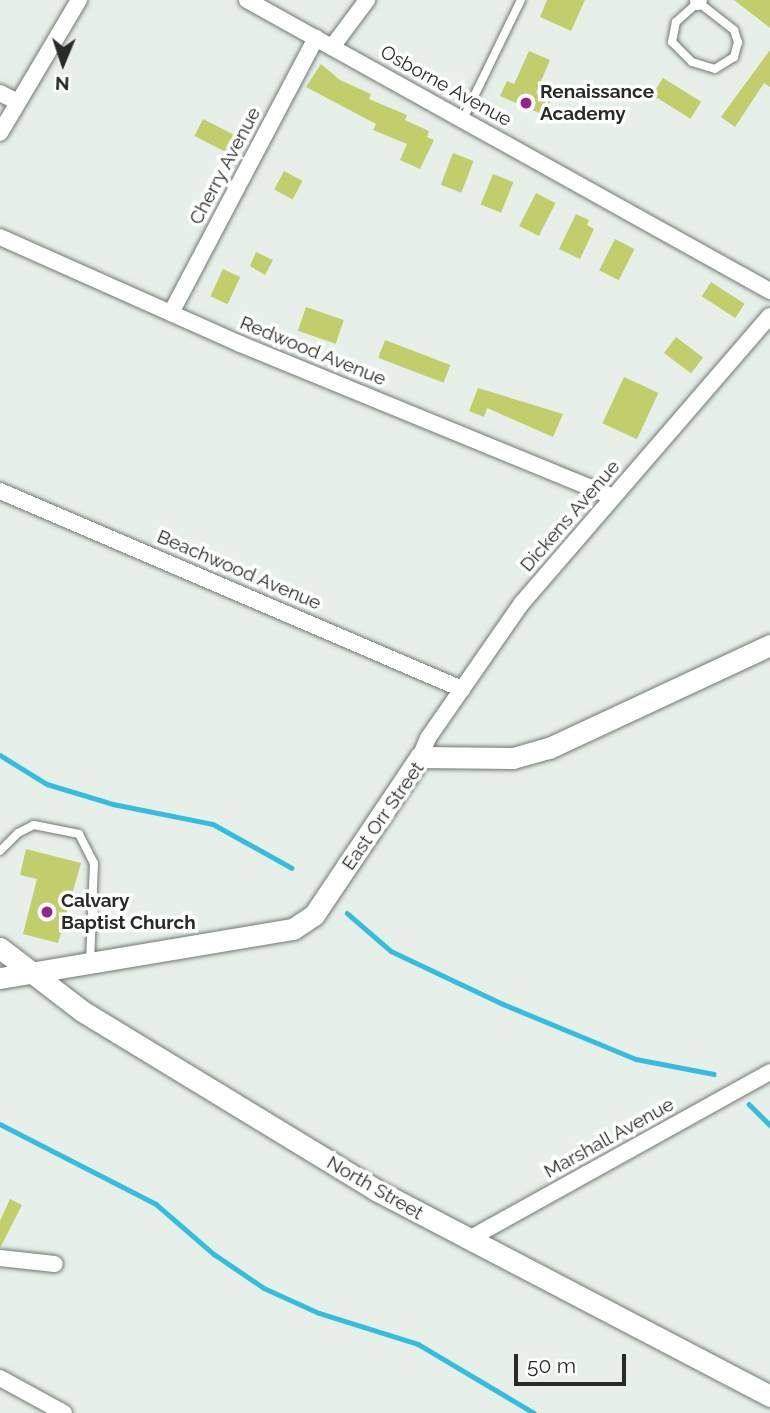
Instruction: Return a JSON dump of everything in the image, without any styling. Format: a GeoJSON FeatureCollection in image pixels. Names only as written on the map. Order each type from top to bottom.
{"type":"FeatureCollection","features":[{"type":"Feature","properties":{"kind":"street"},"geometry":{"type":"LineString","coordinates":[[0,133],[79,0]]}},
{"type":"Feature","properties":{"kind":"street","name":"Osborne Avenue"},"geometry":{"type":"LineString","coordinates":[[247,0],[770,291]]}},
{"type":"Feature","properties":{"kind":"street"},"geometry":{"type":"LineString","coordinates":[[332,47],[366,0]]}},
{"type":"Feature","properties":{"kind":"street","name":"Cherry Avenue"},"geometry":{"type":"LineString","coordinates":[[171,313],[316,38]]}},
{"type":"Feature","properties":{"kind":"street"},"geometry":{"type":"LineString","coordinates":[[0,93],[18,102]]}},
{"type":"Feature","properties":{"kind":"street","name":"Redwood Avenue"},"geometry":{"type":"LineString","coordinates":[[0,237],[171,313],[613,497]]}},
{"type":"Feature","properties":{"kind":"street","name":"Dickens Avenue"},"geometry":{"type":"LineString","coordinates":[[419,757],[522,603],[770,316]]}},
{"type":"Feature","properties":{"kind":"street","name":"Beachwood Avenue"},"geometry":{"type":"LineString","coordinates":[[0,491],[462,689]]}},
{"type":"Feature","properties":{"kind":"street","name":"East Orr Street"},"geometry":{"type":"LineString","coordinates":[[0,978],[293,929],[314,915],[419,757],[513,758],[549,748],[770,645]]}},
{"type":"Feature","properties":{"kind":"street","name":"North Street"},"geometry":{"type":"LineString","coordinates":[[0,947],[105,1025],[376,1190],[467,1240],[770,1396]]}},
{"type":"Feature","properties":{"kind":"street","name":"Marshall Avenue"},"geometry":{"type":"LineString","coordinates":[[467,1240],[770,1072]]}},
{"type":"Feature","properties":{"kind":"street"},"geometry":{"type":"LineString","coordinates":[[0,1258],[55,1264]]}},
{"type":"Feature","properties":{"kind":"street"},"geometry":{"type":"LineString","coordinates":[[0,1378],[64,1413]]}},
{"type":"Feature","properties":{"kind":"lane"},"geometry":{"type":"LineString","coordinates":[[463,119],[521,0]]}},
{"type":"Feature","properties":{"kind":"lane"},"geometry":{"type":"LineString","coordinates":[[699,1],[734,30],[738,42],[734,57],[715,69],[692,62],[672,42],[676,22],[699,1]]}},
{"type":"Feature","properties":{"kind":"lane"},"geometry":{"type":"LineString","coordinates":[[0,852],[18,833],[34,824],[79,834],[94,863],[90,961]]}},
{"type":"Feature","properties":{"kind":"building"},"geometry":{"type":"Polygon","coordinates":[[[547,0],[585,0],[571,31],[540,17],[547,0]]]}},
{"type":"Feature","properties":{"kind":"building"},"geometry":{"type":"Polygon","coordinates":[[[734,0],[770,0],[770,28],[734,0]]]}},
{"type":"Feature","properties":{"kind":"building"},"geometry":{"type":"Polygon","coordinates":[[[770,50],[770,87],[764,83],[735,127],[721,117],[770,50]]]}},
{"type":"Feature","properties":{"kind":"building"},"geometry":{"type":"Polygon","coordinates":[[[529,51],[550,60],[536,93],[551,100],[544,115],[500,96],[507,81],[514,84],[529,51]]]}},
{"type":"Feature","properties":{"kind":"building"},"geometry":{"type":"Polygon","coordinates":[[[321,64],[340,80],[371,94],[369,99],[407,115],[405,120],[429,131],[427,137],[434,140],[420,169],[400,160],[407,144],[373,130],[376,124],[306,87],[321,64]]]}},
{"type":"Feature","properties":{"kind":"building"},"geometry":{"type":"Polygon","coordinates":[[[663,78],[701,102],[691,119],[652,95],[663,78]]]}},
{"type":"Feature","properties":{"kind":"building"},"geometry":{"type":"Polygon","coordinates":[[[203,119],[236,136],[227,153],[194,136],[203,119]]]}},
{"type":"Feature","properties":{"kind":"building"},"geometry":{"type":"Polygon","coordinates":[[[453,153],[474,161],[461,193],[441,185],[453,153]]]}},
{"type":"Feature","properties":{"kind":"building"},"geometry":{"type":"Polygon","coordinates":[[[284,171],[303,181],[293,199],[274,190],[284,171]]]}},
{"type":"Feature","properties":{"kind":"building"},"geometry":{"type":"Polygon","coordinates":[[[493,174],[513,182],[501,213],[481,205],[493,174]]]}},
{"type":"Feature","properties":{"kind":"building"},"geometry":{"type":"Polygon","coordinates":[[[536,193],[556,203],[539,236],[519,226],[536,193]]]}},
{"type":"Feature","properties":{"kind":"building"},"geometry":{"type":"Polygon","coordinates":[[[576,214],[589,220],[587,225],[594,229],[580,259],[559,249],[576,214]]]}},
{"type":"Feature","properties":{"kind":"building"},"geometry":{"type":"Polygon","coordinates":[[[615,239],[635,249],[619,280],[599,270],[615,239]]]}},
{"type":"Feature","properties":{"kind":"building"},"geometry":{"type":"Polygon","coordinates":[[[256,252],[273,260],[265,275],[250,266],[256,252]]]}},
{"type":"Feature","properties":{"kind":"building"},"geometry":{"type":"Polygon","coordinates":[[[223,269],[240,277],[228,304],[210,296],[223,269]]]}},
{"type":"Feature","properties":{"kind":"building"},"geometry":{"type":"Polygon","coordinates":[[[711,282],[745,304],[735,318],[702,296],[711,282]]]}},
{"type":"Feature","properties":{"kind":"building"},"geometry":{"type":"Polygon","coordinates":[[[306,307],[344,320],[336,344],[298,331],[306,307]]]}},
{"type":"Feature","properties":{"kind":"building"},"geometry":{"type":"Polygon","coordinates":[[[676,337],[703,357],[691,373],[664,353],[676,337]]]}},
{"type":"Feature","properties":{"kind":"building"},"geometry":{"type":"Polygon","coordinates":[[[385,340],[450,365],[444,383],[378,358],[385,340]]]}},
{"type":"Feature","properties":{"kind":"building"},"geometry":{"type":"Polygon","coordinates":[[[624,377],[658,393],[637,439],[602,423],[624,377]]]}},
{"type":"Feature","properties":{"kind":"building"},"geometry":{"type":"Polygon","coordinates":[[[478,388],[563,414],[553,437],[487,408],[484,417],[469,411],[478,388]]]}},
{"type":"Feature","properties":{"kind":"building","name":"Calvary Baptist Church"},"geometry":{"type":"Polygon","coordinates":[[[26,849],[81,863],[58,943],[23,934],[37,879],[20,875],[26,849]]]}},
{"type":"Feature","properties":{"kind":"building"},"geometry":{"type":"Polygon","coordinates":[[[10,1199],[22,1205],[0,1248],[0,1221],[10,1199]]]}},
{"type":"Feature","properties":{"kind":"waterway"},"geometry":{"type":"LineString","coordinates":[[0,755],[47,784],[113,804],[213,824],[292,868]]}},
{"type":"Feature","properties":{"kind":"waterway"},"geometry":{"type":"LineString","coordinates":[[347,913],[391,951],[503,1004],[636,1059],[714,1074]]}},
{"type":"Feature","properties":{"kind":"waterway"},"geometry":{"type":"LineString","coordinates":[[749,1104],[770,1125]]}},
{"type":"Feature","properties":{"kind":"waterway"},"geometry":{"type":"LineString","coordinates":[[0,1124],[156,1204],[214,1254],[264,1288],[319,1313],[418,1344],[534,1413]]}},
{"type":"Feature","properties":{"kind":"place","name":"Renaissance Academy"},"geometry":{"type":"Point","coordinates":[526,103]}},
{"type":"Feature","properties":{"kind":"place","name":"Calvary Baptist Church"},"geometry":{"type":"Point","coordinates":[47,912]}}]}
